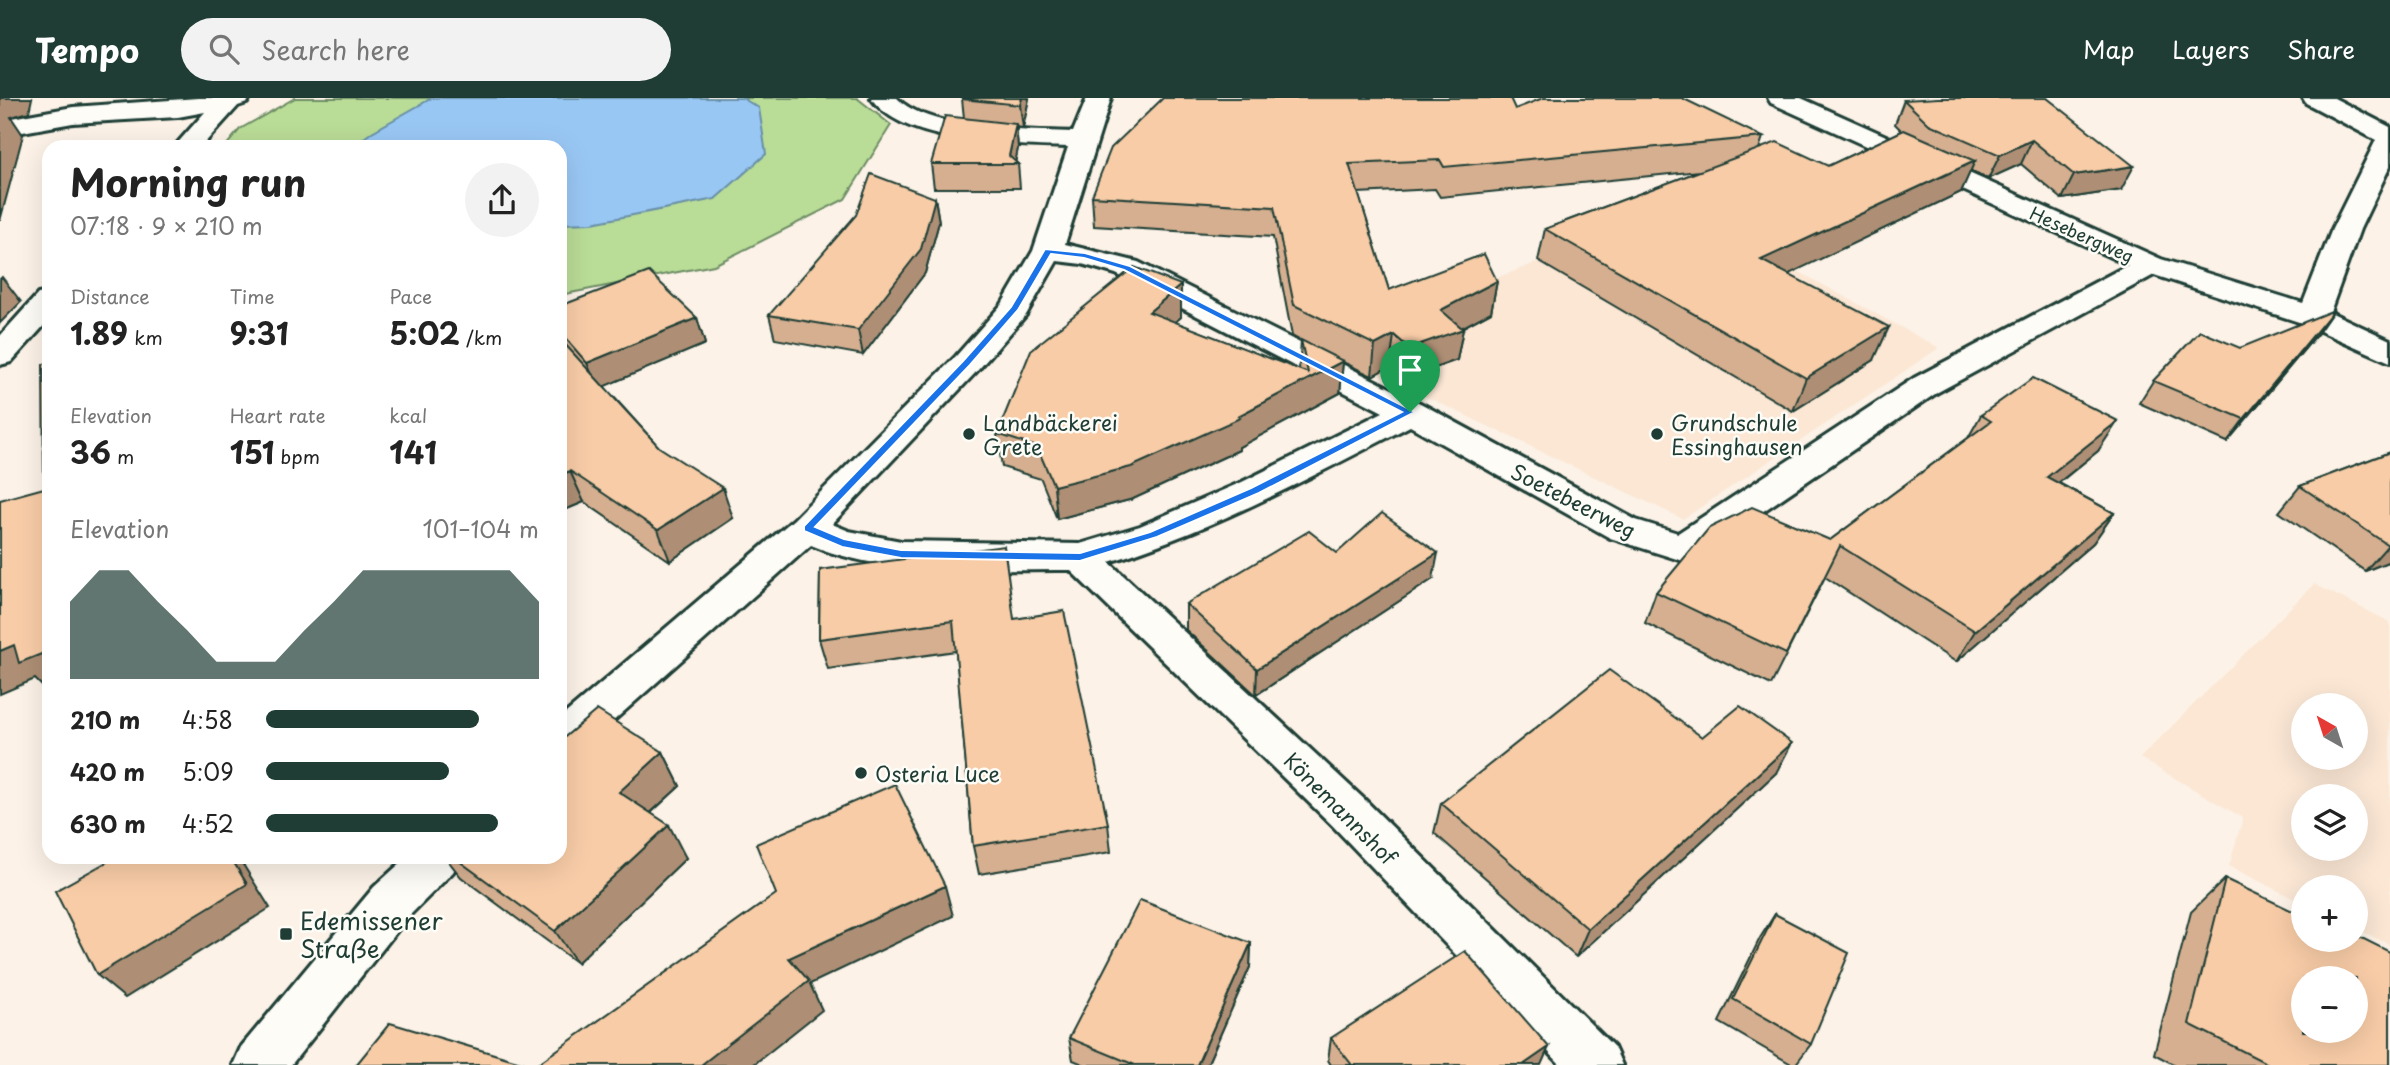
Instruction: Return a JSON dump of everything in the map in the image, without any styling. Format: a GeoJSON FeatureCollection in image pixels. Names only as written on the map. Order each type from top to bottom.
{"type":"FeatureCollection","features":[{"type":"Feature","properties":{"kind":"street"},"geometry":{"type":"LineString","coordinates":[[883,98],[899,113],[918,122],[950,128],[1083,140]]}},
{"type":"Feature","properties":{"kind":"street"},"geometry":{"type":"LineString","coordinates":[[567,737],[807,528],[967,363],[1015,308],[1048,251],[1099,98]]}},
{"type":"Feature","properties":{"kind":"street","name":"Hesebergweg"},"geometry":{"type":"LineString","coordinates":[[1780,98],[2151,265],[2313,316],[2390,352]]}},
{"type":"Feature","properties":{"kind":"street"},"geometry":{"type":"LineString","coordinates":[[2313,316],[2346,229],[2390,138],[2315,98]]}},
{"type":"Feature","properties":{"kind":"street"},"geometry":{"type":"LineString","coordinates":[[0,128],[73,115],[178,109],[233,99]]}},
{"type":"Feature","properties":{"kind":"street"},"geometry":{"type":"LineString","coordinates":[[194,140],[233,99]]}},
{"type":"Feature","properties":{"kind":"street","name":"Soetebeerweg"},"geometry":{"type":"LineString","coordinates":[[1048,251],[1085,256],[1127,268],[1410,412],[1623,529],[1683,548],[1926,385],[2151,265]]}},
{"type":"Feature","properties":{"kind":"street"},"geometry":{"type":"LineString","coordinates":[[0,355],[42,309]]}},
{"type":"Feature","properties":{"kind":"street"},"geometry":{"type":"LineString","coordinates":[[807,528],[842,543],[901,554],[1080,557],[1153,535],[1255,491],[1410,412]]}},
{"type":"Feature","properties":{"kind":"street","name":"Könemannshof"},"geometry":{"type":"LineString","coordinates":[[1080,557],[1348,812],[1596,1065]]}},
{"type":"Feature","properties":{"kind":"street"},"geometry":{"type":"LineString","coordinates":[[259,1065],[391,902],[431,864]]}},
{"type":"Feature","properties":{"kind":"shaded area","name":"Grundschule Essinghausen"},"geometry":{"type":"Polygon","coordinates":[[[1680,207],[1939,348],[1683,519],[1324,348],[1411,311],[1680,207]]]}},
{"type":"Feature","properties":{"kind":"shaded area"},"geometry":{"type":"Polygon","coordinates":[[[2314,584],[2390,622],[2390,945],[2368,934],[2368,875],[2291,875],[2291,897],[2229,866],[2243,818],[2140,758],[2314,584]]]}},
{"type":"Feature","properties":{"kind":"green space"},"geometry":{"type":"Polygon","coordinates":[[[295,98],[857,98],[891,125],[845,199],[714,265],[567,294],[567,140],[231,140],[240,129],[295,98]]]}},
{"type":"Feature","properties":{"kind":"water"},"geometry":{"type":"Polygon","coordinates":[[[432,98],[742,98],[759,108],[766,154],[715,199],[592,223],[567,224],[567,140],[361,140],[432,98]]]}},
{"type":"Feature","properties":{"kind":"building"},"geometry":{"type":"Polygon","coordinates":[[[962,98],[1022,98],[1020,105],[962,98]]]}},
{"type":"Feature","properties":{"kind":"building"},"geometry":{"type":"Polygon","coordinates":[[[1163,98],[1510,98],[1515,109],[1543,98],[1682,98],[1763,137],[1444,167],[1440,160],[1349,164],[1389,290],[1484,254],[1497,281],[1441,310],[1463,329],[1409,348],[1394,335],[1375,345],[1294,305],[1274,207],[1092,196],[1111,148],[1163,98]]]}},
{"type":"Feature","properties":{"kind":"building"},"geometry":{"type":"Polygon","coordinates":[[[2047,98],[2134,166],[2074,175],[2032,140],[2000,155],[1929,124],[1904,100],[2047,98]]]}},
{"type":"Feature","properties":{"kind":"building"},"geometry":{"type":"Polygon","coordinates":[[[945,116],[1016,124],[1009,156],[1018,164],[931,164],[945,116]]]}},
{"type":"Feature","properties":{"kind":"building"},"geometry":{"type":"Polygon","coordinates":[[[1904,130],[1975,161],[1761,260],[1889,327],[1806,378],[1545,229],[1777,142],[1828,166],[1904,130]]]}},
{"type":"Feature","properties":{"kind":"building"},"geometry":{"type":"Polygon","coordinates":[[[871,174],[935,198],[921,249],[858,330],[769,315],[856,215],[871,174]]]}},
{"type":"Feature","properties":{"kind":"building"},"geometry":{"type":"Polygon","coordinates":[[[1134,267],[1181,285],[1149,312],[1308,373],[1301,340],[1343,361],[1238,416],[1240,418],[1131,467],[1054,486],[1037,447],[997,434],[1031,350],[1134,267]]]}},
{"type":"Feature","properties":{"kind":"building"},"geometry":{"type":"Polygon","coordinates":[[[649,272],[697,318],[587,363],[567,340],[567,303],[649,272]]]}},
{"type":"Feature","properties":{"kind":"building"},"geometry":{"type":"Polygon","coordinates":[[[2334,310],[2244,419],[2153,381],[2200,331],[2240,348],[2334,310]]]}},
{"type":"Feature","properties":{"kind":"building"},"geometry":{"type":"Polygon","coordinates":[[[567,346],[659,447],[723,488],[658,530],[570,471],[567,472],[567,346]]]}},
{"type":"Feature","properties":{"kind":"building"},"geometry":{"type":"Polygon","coordinates":[[[2033,378],[2118,421],[2047,477],[2114,513],[1975,631],[1840,546],[1786,654],[1656,592],[1709,528],[1752,507],[1830,540],[1991,421],[1981,415],[2033,378]]]}},
{"type":"Feature","properties":{"kind":"building"},"geometry":{"type":"Polygon","coordinates":[[[2390,452],[2390,545],[2300,486],[2390,452]]]}},
{"type":"Feature","properties":{"kind":"building"},"geometry":{"type":"Polygon","coordinates":[[[42,489],[42,654],[19,663],[14,645],[0,651],[0,500],[42,489]]]}},
{"type":"Feature","properties":{"kind":"building"},"geometry":{"type":"Polygon","coordinates":[[[1382,513],[1438,553],[1257,669],[1186,604],[1309,531],[1337,553],[1382,513]]]}},
{"type":"Feature","properties":{"kind":"building"},"geometry":{"type":"Polygon","coordinates":[[[1004,546],[1014,619],[1064,611],[1108,824],[973,846],[953,621],[819,639],[820,570],[1004,546]]]}},
{"type":"Feature","properties":{"kind":"building"},"geometry":{"type":"Polygon","coordinates":[[[1609,670],[1702,737],[1740,706],[1792,743],[1588,929],[1441,803],[1609,670]]]}},
{"type":"Feature","properties":{"kind":"building"},"geometry":{"type":"Polygon","coordinates":[[[597,710],[663,752],[619,792],[669,825],[555,931],[463,864],[567,864],[567,735],[597,710]]]}},
{"type":"Feature","properties":{"kind":"building"},"geometry":{"type":"Polygon","coordinates":[[[895,784],[945,886],[789,958],[809,981],[701,1065],[536,1065],[776,894],[756,844],[895,784]]]}},
{"type":"Feature","properties":{"kind":"building"},"geometry":{"type":"Polygon","coordinates":[[[103,864],[235,864],[247,884],[97,975],[55,891],[103,864]]]}},
{"type":"Feature","properties":{"kind":"building"},"geometry":{"type":"Polygon","coordinates":[[[2225,879],[2291,910],[2291,952],[2368,952],[2368,941],[2390,952],[2390,1065],[2270,1065],[2189,1024],[2225,879]]]}},
{"type":"Feature","properties":{"kind":"building"},"geometry":{"type":"Polygon","coordinates":[[[1140,900],[1251,943],[1197,1065],[1135,1065],[1069,1038],[1140,900]]]}},
{"type":"Feature","properties":{"kind":"building"},"geometry":{"type":"Polygon","coordinates":[[[1775,914],[1849,953],[1811,1044],[1733,999],[1775,914]]]}},
{"type":"Feature","properties":{"kind":"building"},"geometry":{"type":"Polygon","coordinates":[[[1465,951],[1549,1047],[1523,1065],[1352,1065],[1331,1038],[1465,951]]]}},
{"type":"Feature","properties":{"kind":"building"},"geometry":{"type":"Polygon","coordinates":[[[390,1023],[531,1065],[356,1065],[390,1023]]]}},
{"type":"Feature","properties":{"kind":"place","name":"Landbäckerei Grete"},"geometry":{"type":"Point","coordinates":[969,434]}},
{"type":"Feature","properties":{"kind":"place","name":"Grundschule Essinghausen"},"geometry":{"type":"Point","coordinates":[1657,434]}},
{"type":"Feature","properties":{"kind":"place","name":"Osteria Luce"},"geometry":{"type":"Point","coordinates":[861,773]}},
{"type":"Feature","properties":{"kind":"place","name":"Edemissener Straße"},"geometry":{"type":"Point","coordinates":[286,934]}},
{"type":"Feature","properties":{"kind":"route"},"geometry":{"type":"LineString","coordinates":[[1048,251],[1085,256],[1127,268],[1410,412],[1255,491],[1153,535],[1080,557],[901,554],[842,543],[807,528],[868,468],[1015,308],[1048,251]]}}]}
